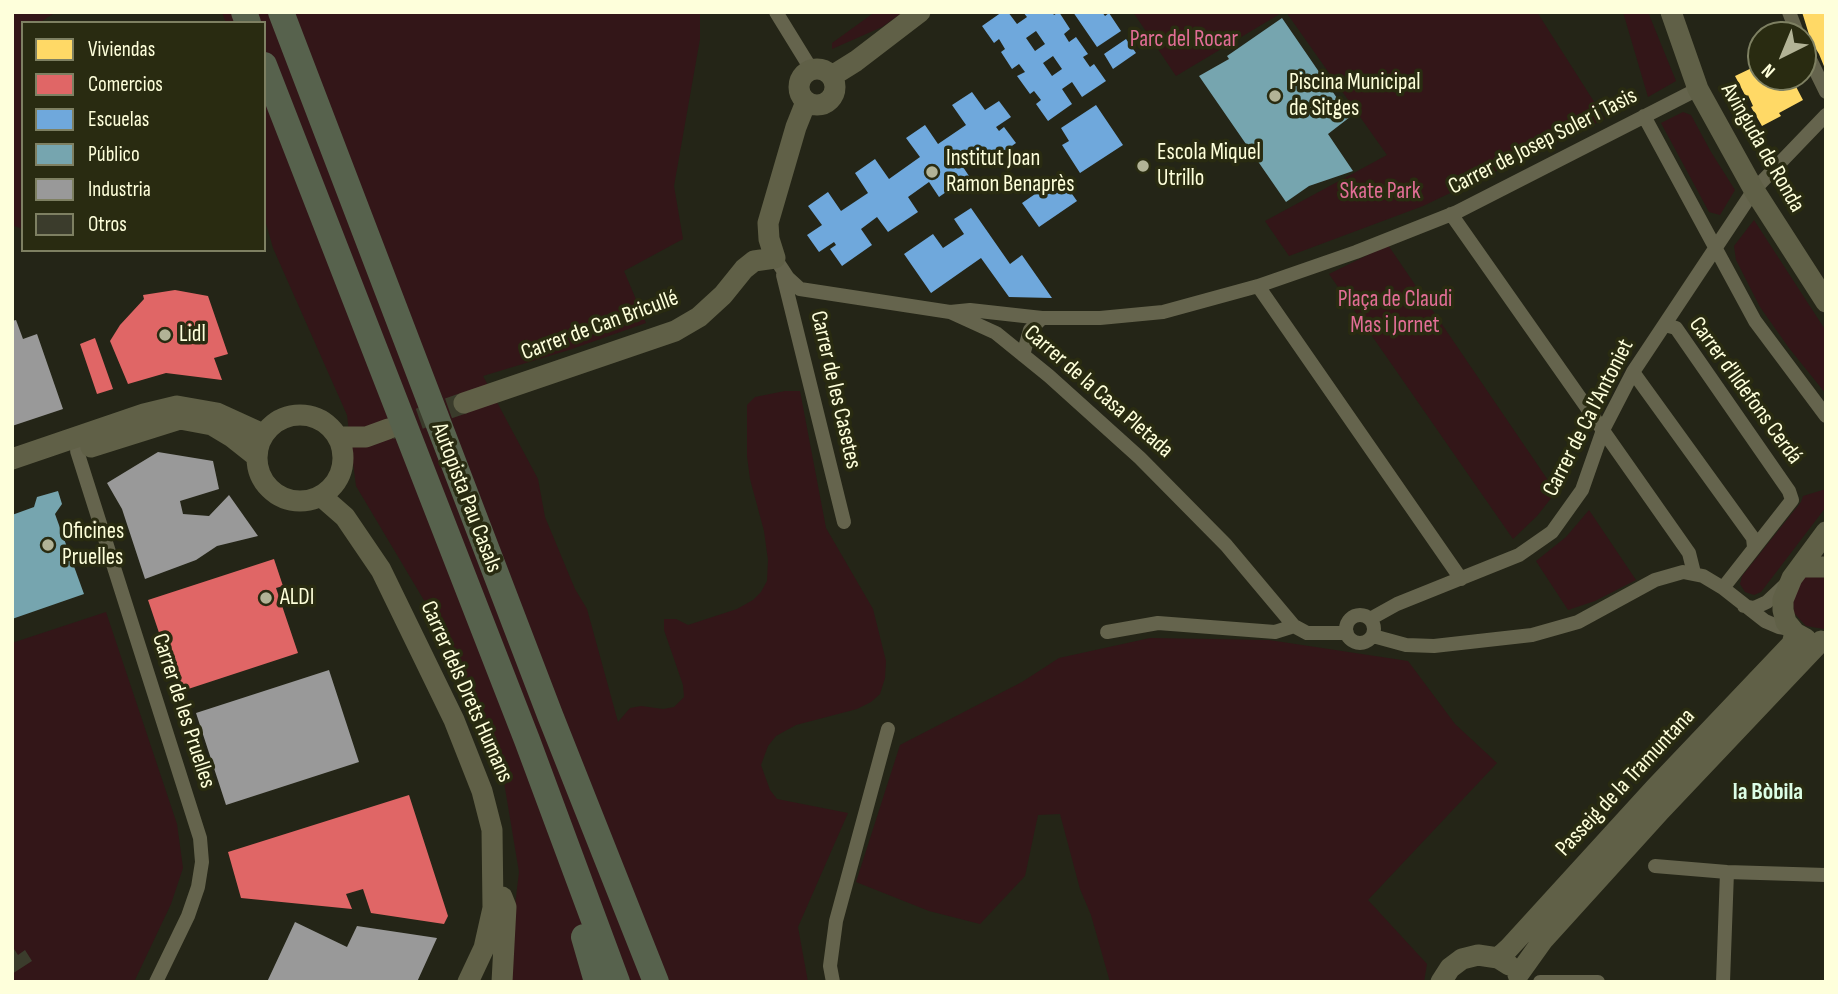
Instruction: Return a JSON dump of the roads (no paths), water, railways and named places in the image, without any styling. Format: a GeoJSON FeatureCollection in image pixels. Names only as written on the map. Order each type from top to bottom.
{"type":"FeatureCollection","features":[{"type":"Feature","properties":{"kind":"highway","name":"Autopista Pau Casals"},"geometry":{"type":"LineString","coordinates":[[281,12],[550,715],[656,982]]}},
{"type":"Feature","properties":{"kind":"highway"},"geometry":{"type":"LineString","coordinates":[[289,12],[306,79]]}},
{"type":"Feature","properties":{"kind":"highway","name":"Autopista Pau Casals"},"geometry":{"type":"LineString","coordinates":[[266,70],[527,740],[617,982]]}},
{"type":"Feature","properties":{"kind":"highway"},"geometry":{"type":"LineString","coordinates":[[527,740],[597,982]]}},
{"type":"Feature","properties":{"kind":"highway"},"geometry":{"type":"LineString","coordinates":[[642,942],[663,982]]}},
{"type":"Feature","properties":{"kind":"street"},"geometry":{"type":"LineString","coordinates":[[776,12],[808,64],[809,71]]}},
{"type":"Feature","properties":{"kind":"street"},"geometry":{"type":"LineString","coordinates":[[832,76],[920,12]]}},
{"type":"Feature","properties":{"kind":"street","name":"Avinguda de Ronda"},"geometry":{"type":"LineString","coordinates":[[1671,12],[1698,89],[1754,190],[1826,302]]}},
{"type":"Feature","properties":{"kind":"street"},"geometry":{"type":"LineString","coordinates":[[823,69],[832,76],[835,91],[829,102],[814,106],[806,102],[799,89],[800,79],[809,71],[823,69]]}},
{"type":"Feature","properties":{"kind":"street"},"geometry":{"type":"LineString","coordinates":[[1817,74],[1826,92]]}},
{"type":"Feature","properties":{"kind":"street","name":"Carrer de Josep Soler i Tasis"},"geometry":{"type":"LineString","coordinates":[[950,312],[971,310],[1042,318],[1101,318],[1163,312],[1258,286],[1451,214],[1698,89]]}},
{"type":"Feature","properties":{"kind":"street"},"geometry":{"type":"LineString","coordinates":[[778,263],[769,239],[768,223],[806,102]]}},
{"type":"Feature","properties":{"kind":"street","name":"Carrer de Ca l'Antoniet"},"geometry":{"type":"LineString","coordinates":[[1370,619],[1398,604],[1519,555],[1552,532],[1582,490],[1603,430],[1633,372],[1754,190],[1826,115]]}},
{"type":"Feature","properties":{"kind":"street"},"geometry":{"type":"LineString","coordinates":[[1644,117],[1755,321],[1826,416]]}},
{"type":"Feature","properties":{"kind":"street"},"geometry":{"type":"LineString","coordinates":[[1451,214],[1689,553],[1694,573]]}},
{"type":"Feature","properties":{"kind":"street","name":"Carrer de Can Bricullé"},"geometry":{"type":"LineString","coordinates":[[464,403],[675,331],[699,317],[754,261],[778,263]]}},
{"type":"Feature","properties":{"kind":"street","name":"Carrer de la Casa Pletada"},"geometry":{"type":"LineString","coordinates":[[778,263],[793,284],[807,291],[950,312],[996,333],[1107,427],[1195,512],[1257,579],[1294,626]]}},
{"type":"Feature","properties":{"kind":"street","name":"Carrer de les Casetes"},"geometry":{"type":"LineString","coordinates":[[778,263],[844,522]]}},
{"type":"Feature","properties":{"kind":"street"},"geometry":{"type":"LineString","coordinates":[[1258,286],[1461,579]]}},
{"type":"Feature","properties":{"kind":"street"},"geometry":{"type":"LineString","coordinates":[[1023,355],[1030,330],[1042,318]]}},
{"type":"Feature","properties":{"kind":"street","name":"Carrer d'Ildefons Cerdá"},"geometry":{"type":"LineString","coordinates":[[1665,325],[1675,328],[1789,491],[1792,500],[1723,588]]}},
{"type":"Feature","properties":{"kind":"street"},"geometry":{"type":"LineString","coordinates":[[1633,372],[1753,538],[1754,547]]}},
{"type":"Feature","properties":{"kind":"street"},"geometry":{"type":"LineString","coordinates":[[12,459],[144,414],[177,406],[217,413],[263,433]]}},
{"type":"Feature","properties":{"kind":"street"},"geometry":{"type":"LineString","coordinates":[[293,415],[315,417],[327,425],[340,447],[337,480],[321,496],[295,501],[278,496],[262,480],[256,456],[263,433],[278,420],[293,415]]}},
{"type":"Feature","properties":{"kind":"street"},"geometry":{"type":"LineString","coordinates":[[12,474],[180,419],[212,425],[256,456]]}},
{"type":"Feature","properties":{"kind":"street"},"geometry":{"type":"LineString","coordinates":[[340,447],[388,429]]}},
{"type":"Feature","properties":{"kind":"street","name":"Carrer de les Pruelles"},"geometry":{"type":"LineString","coordinates":[[78,451],[200,838],[202,862],[198,887],[188,916],[156,982]]}},
{"type":"Feature","properties":{"kind":"street","name":"Carrer dels Drets Humans"},"geometry":{"type":"LineString","coordinates":[[337,480],[345,517]]}},
{"type":"Feature","properties":{"kind":"street","name":"Carrer dels Drets Humans"},"geometry":{"type":"LineString","coordinates":[[321,496],[345,517],[381,569],[454,720],[482,791],[492,831],[494,908],[484,948],[468,982]]}},
{"type":"Feature","properties":{"kind":"street"},"geometry":{"type":"LineString","coordinates":[[1793,635],[1783,610],[1786,589],[1826,532]]}},
{"type":"Feature","properties":{"kind":"street"},"geometry":{"type":"LineString","coordinates":[[1744,606],[1754,608],[1767,602],[1796,572],[1826,567]]}},
{"type":"Feature","properties":{"kind":"street"},"geometry":{"type":"LineString","coordinates":[[1373,636],[1406,645],[1434,646],[1532,635],[1578,622],[1655,580],[1675,573],[1694,573],[1723,588],[1765,621],[1793,635],[1823,641]]}},
{"type":"Feature","properties":{"kind":"street"},"geometry":{"type":"LineString","coordinates":[[1354,617],[1370,619],[1375,629],[1373,636],[1361,643],[1352,641],[1347,633],[1348,624],[1354,617]]}},
{"type":"Feature","properties":{"kind":"street"},"geometry":{"type":"LineString","coordinates":[[1107,632],[1158,623],[1275,632],[1294,626],[1307,633],[1347,633]]}},
{"type":"Feature","properties":{"kind":"street","name":"Passeig de la Tramuntana"},"geometry":{"type":"LineString","coordinates":[[1793,635],[1497,958],[1520,978],[1552,930],[1787,676],[1823,641]]}},
{"type":"Feature","properties":{"kind":"street"},"geometry":{"type":"LineString","coordinates":[[833,982],[830,966],[836,920],[888,729]]}},
{"type":"Feature","properties":{"kind":"street"},"geometry":{"type":"LineString","coordinates":[[1655,866],[1727,872],[1826,875]]}},
{"type":"Feature","properties":{"kind":"street"},"geometry":{"type":"LineString","coordinates":[[1723,982],[1727,872]]}},
{"type":"Feature","properties":{"kind":"street"},"geometry":{"type":"LineString","coordinates":[[494,875],[506,907],[502,982]]}},
{"type":"Feature","properties":{"kind":"street"},"geometry":{"type":"LineString","coordinates":[[1441,982],[1450,968],[1462,959],[1478,955],[1497,958]]}},
{"type":"Feature","properties":{"kind":"street"},"geometry":{"type":"LineString","coordinates":[[1540,982],[1598,982]]}},
{"type":"Feature","properties":{"kind":"tunnel"},"geometry":{"type":"LineString","coordinates":[[390,429],[464,403]]}},
{"type":"Feature","properties":{"kind":"place","name":"Piscina Municipal de Sitges"},"geometry":{"type":"Point","coordinates":[1275,96]}},
{"type":"Feature","properties":{"kind":"place","name":"Escola Miquel Utrillo"},"geometry":{"type":"Point","coordinates":[1143,166]}},
{"type":"Feature","properties":{"kind":"place","name":"Institut Joan Ramon Benaprès"},"geometry":{"type":"Point","coordinates":[932,172]}},
{"type":"Feature","properties":{"kind":"place","name":"Lidl"},"geometry":{"type":"Point","coordinates":[165,335]}},
{"type":"Feature","properties":{"kind":"place","name":"Oficines Pruelles"},"geometry":{"type":"Point","coordinates":[48,545]}},
{"type":"Feature","properties":{"kind":"place","name":"ALDI"},"geometry":{"type":"Point","coordinates":[266,598]}},
{"type":"Feature","properties":{"kind":"district","name":"la Bòbila"},"geometry":{"type":"Point","coordinates":[1768,793]}},
{"type":"Feature","properties":{"kind":"park label","name":"Parc del Rocar"},"geometry":{"type":"Point","coordinates":[1184,40]}},
{"type":"Feature","properties":{"kind":"park label","name":"Skate Park"},"geometry":{"type":"Point","coordinates":[1380,192]}},
{"type":"Feature","properties":{"kind":"park label","name":"Plaça de Claudi Mas i Jornet"},"geometry":{"type":"Point","coordinates":[1395,313]}}]}
